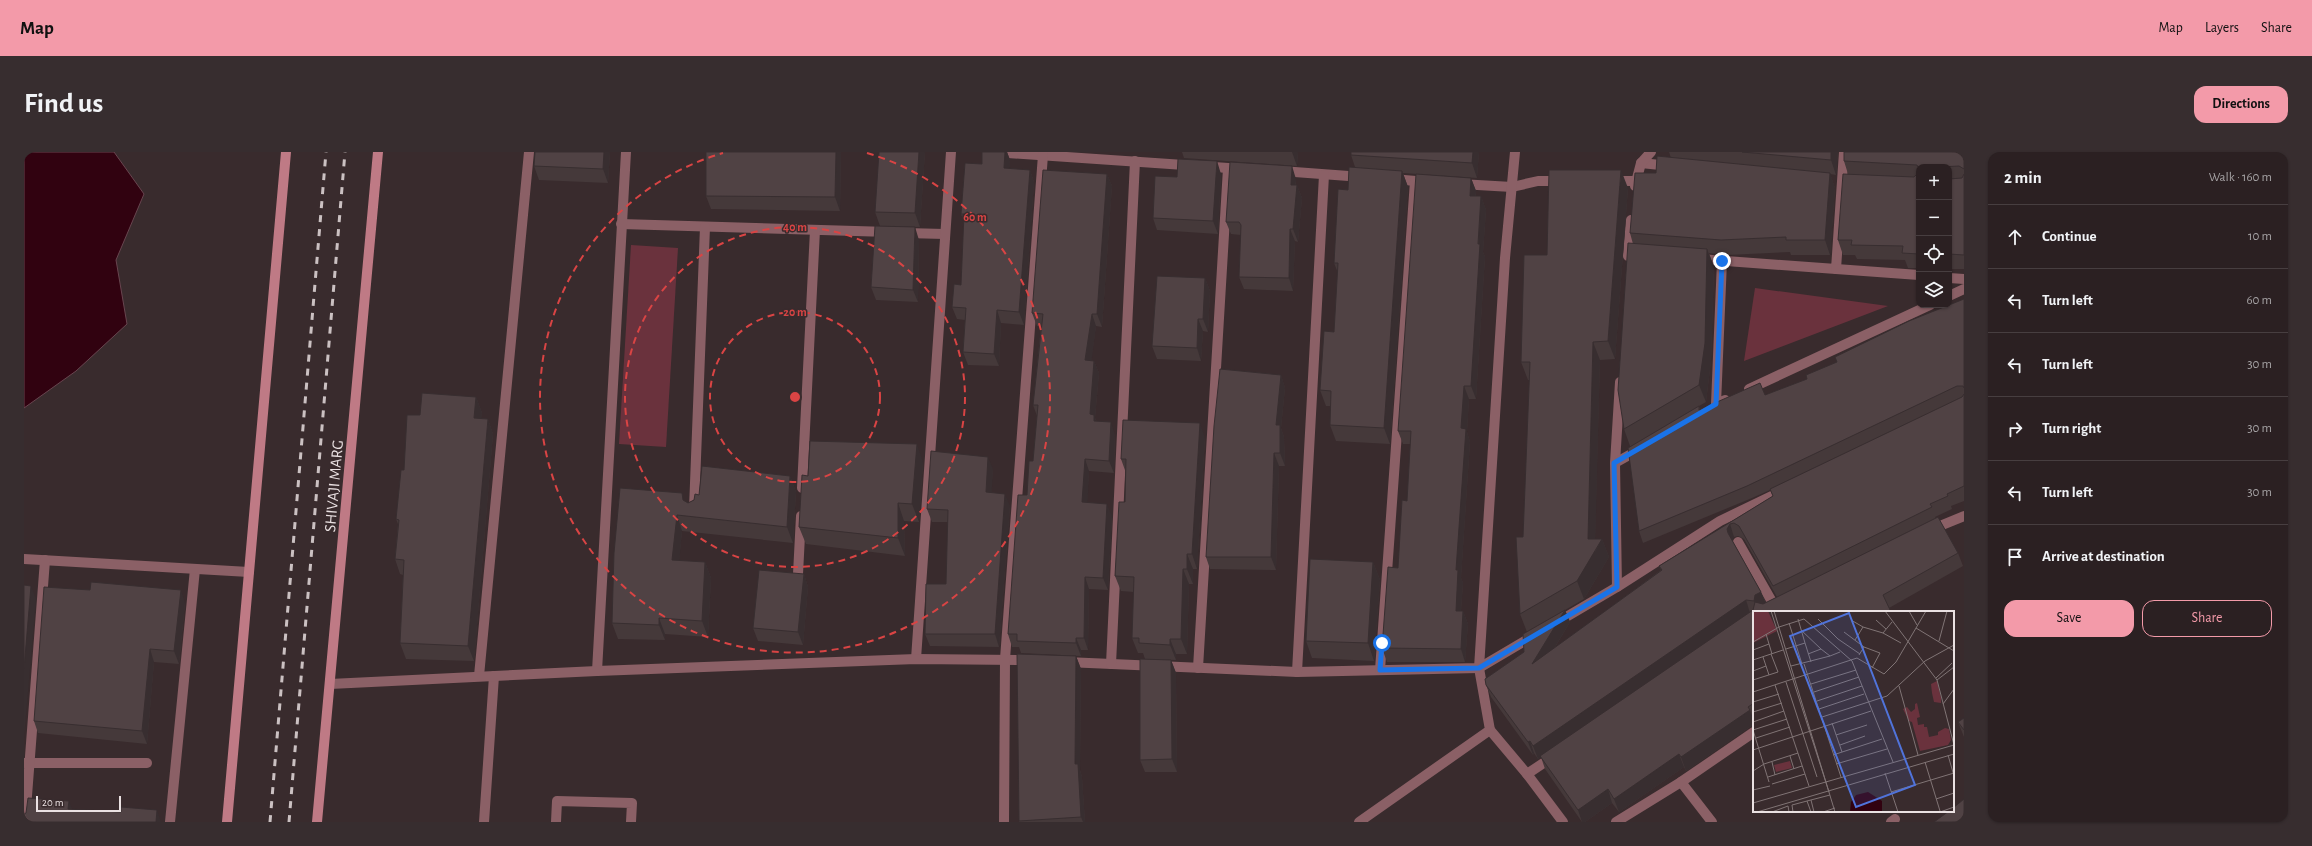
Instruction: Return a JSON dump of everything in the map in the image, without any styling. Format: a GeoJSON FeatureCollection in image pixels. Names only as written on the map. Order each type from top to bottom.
{"type":"FeatureCollection","features":[{"type":"Feature","properties":{"kind":"main road"},"geometry":{"type":"LineString","coordinates":[[227,822],[286,152]]}},
{"type":"Feature","properties":{"kind":"main road","name":"SHIVAJI MARG"},"geometry":{"type":"LineString","coordinates":[[318,822],[378,152]]}},
{"type":"Feature","properties":{"kind":"street"},"geometry":{"type":"LineString","coordinates":[[479,676],[529,152]]}},
{"type":"Feature","properties":{"kind":"street"},"geometry":{"type":"LineString","coordinates":[[597,670],[626,152]]}},
{"type":"Feature","properties":{"kind":"street"},"geometry":{"type":"LineString","coordinates":[[916,659],[951,152]]}},
{"type":"Feature","properties":{"kind":"street"},"geometry":{"type":"LineString","coordinates":[[993,152],[1252,170]]}},
{"type":"Feature","properties":{"kind":"street"},"geometry":{"type":"LineString","coordinates":[[1515,152],[1505,258],[1479,668],[1490,730],[1527,774],[1563,822]]}},
{"type":"Feature","properties":{"kind":"street"},"geometry":{"type":"LineString","coordinates":[[1634,196],[1635,181],[1641,163],[1651,152]]}},
{"type":"Feature","properties":{"kind":"street"},"geometry":{"type":"LineString","coordinates":[[1836,269],[1837,181],[1844,152]]}},
{"type":"Feature","properties":{"kind":"street"},"geometry":{"type":"LineString","coordinates":[[1004,822],[1005,659],[1043,155]]}},
{"type":"Feature","properties":{"kind":"street"},"geometry":{"type":"LineString","coordinates":[[1111,664],[1136,162]]}},
{"type":"Feature","properties":{"kind":"street"},"geometry":{"type":"LineString","coordinates":[[1641,163],[1680,167]]}},
{"type":"Feature","properties":{"kind":"street"},"geometry":{"type":"LineString","coordinates":[[1198,668],[1228,168]]}},
{"type":"Feature","properties":{"kind":"street"},"geometry":{"type":"LineString","coordinates":[[1268,171],[1369,178]]}},
{"type":"Feature","properties":{"kind":"street"},"geometry":{"type":"LineString","coordinates":[[1297,672],[1324,175]]}},
{"type":"Feature","properties":{"kind":"street"},"geometry":{"type":"LineString","coordinates":[[1384,179],[1512,187],[1538,181],[1575,181]]}},
{"type":"Feature","properties":{"kind":"street"},"geometry":{"type":"LineString","coordinates":[[1380,670],[1415,181]]}},
{"type":"Feature","properties":{"kind":"street"},"geometry":{"type":"LineString","coordinates":[[1605,181],[1635,181]]}},
{"type":"Feature","properties":{"kind":"street"},"geometry":{"type":"LineString","coordinates":[[1837,181],[1856,182]]}},
{"type":"Feature","properties":{"kind":"street"},"geometry":{"type":"LineString","coordinates":[[1627,269],[1632,254],[1632,210]]}},
{"type":"Feature","properties":{"kind":"street"},"geometry":{"type":"LineString","coordinates":[[622,224],[945,234]]}},
{"type":"Feature","properties":{"kind":"street"},"geometry":{"type":"LineString","coordinates":[[694,512],[705,227]]}},
{"type":"Feature","properties":{"kind":"street"},"geometry":{"type":"LineString","coordinates":[[798,574],[815,230]]}},
{"type":"Feature","properties":{"kind":"street"},"geometry":{"type":"LineString","coordinates":[[1691,259],[1916,276]]}},
{"type":"Feature","properties":{"kind":"street"},"geometry":{"type":"LineString","coordinates":[[1722,261],[1713,406],[1924,308]]}},
{"type":"Feature","properties":{"kind":"street"},"geometry":{"type":"LineString","coordinates":[[1952,278],[1964,279]]}},
{"type":"Feature","properties":{"kind":"street"},"geometry":{"type":"LineString","coordinates":[[1952,295],[1964,289]]}},
{"type":"Feature","properties":{"kind":"street"},"geometry":{"type":"LineString","coordinates":[[1617,587],[1614,463],[1620,370]]}},
{"type":"Feature","properties":{"kind":"street"},"geometry":{"type":"LineString","coordinates":[[1614,463],[1648,444]]}},
{"type":"Feature","properties":{"kind":"street"},"geometry":{"type":"LineString","coordinates":[[1058,662],[1297,672],[1479,668],[1617,587],[1720,521],[1792,487]]}},
{"type":"Feature","properties":{"kind":"street"},"geometry":{"type":"LineString","coordinates":[[1920,536],[1964,516]]}},
{"type":"Feature","properties":{"kind":"street"},"geometry":{"type":"LineString","coordinates":[[1738,542],[1779,605],[1767,611]]}},
{"type":"Feature","properties":{"kind":"street"},"geometry":{"type":"LineString","coordinates":[[24,559],[249,572]]}},
{"type":"Feature","properties":{"kind":"street"},"geometry":{"type":"LineString","coordinates":[[25,822],[27,763],[45,560]]}},
{"type":"Feature","properties":{"kind":"street"},"geometry":{"type":"LineString","coordinates":[[170,822],[196,569]]}},
{"type":"Feature","properties":{"kind":"street"},"geometry":{"type":"LineString","coordinates":[[330,684],[597,670],[916,659],[1005,659],[1043,661]]}},
{"type":"Feature","properties":{"kind":"street"},"geometry":{"type":"LineString","coordinates":[[484,822],[494,676]]}},
{"type":"Feature","properties":{"kind":"street"},"geometry":{"type":"LineString","coordinates":[[1359,822],[1490,730]]}},
{"type":"Feature","properties":{"kind":"street"},"geometry":{"type":"LineString","coordinates":[[1616,822],[1681,782],[1753,733]]}},
{"type":"Feature","properties":{"kind":"street"},"geometry":{"type":"LineString","coordinates":[[1527,774],[1560,752]]}},
{"type":"Feature","properties":{"kind":"street"},"geometry":{"type":"LineString","coordinates":[[27,763],[147,763]]}},
{"type":"Feature","properties":{"kind":"street"},"geometry":{"type":"LineString","coordinates":[[1681,782],[1712,822]]}},
{"type":"Feature","properties":{"kind":"street"},"geometry":{"type":"LineString","coordinates":[[556,822],[557,801],[632,803],[631,822]]}},
{"type":"Feature","properties":{"kind":"shaded area"},"geometry":{"type":"Polygon","coordinates":[[[24,152],[114,152],[144,194],[116,260],[127,324],[76,371],[24,408],[24,152]]]}},
{"type":"Feature","properties":{"kind":"shaded area"},"geometry":{"type":"Polygon","coordinates":[[[631,245],[678,248],[666,447],[619,444],[631,245]]]}},
{"type":"Feature","properties":{"kind":"shaded area"},"geometry":{"type":"Polygon","coordinates":[[[1755,288],[1888,306],[1744,361],[1755,288]]]}},
{"type":"Feature","properties":{"kind":"building"},"geometry":{"type":"Polygon","coordinates":[[[535,152],[604,152],[603,169],[534,166],[535,152]]]}},
{"type":"Feature","properties":{"kind":"building"},"geometry":{"type":"Polygon","coordinates":[[[706,152],[836,152],[835,197],[706,196],[706,152]]]}},
{"type":"Feature","properties":{"kind":"building"},"geometry":{"type":"Polygon","coordinates":[[[879,152],[919,152],[915,213],[875,212],[879,152]]]}},
{"type":"Feature","properties":{"kind":"building"},"geometry":{"type":"Polygon","coordinates":[[[982,152],[1005,152],[1004,168],[1030,170],[1019,312],[997,310],[994,354],[963,352],[966,308],[952,307],[954,284],[961,285],[964,214],[961,214],[965,163],[982,164],[982,152]]]}},
{"type":"Feature","properties":{"kind":"building"},"geometry":{"type":"Polygon","coordinates":[[[1351,152],[1473,152],[1472,163],[1351,155],[1351,152]]]}},
{"type":"Feature","properties":{"kind":"building"},"geometry":{"type":"Polygon","coordinates":[[[1742,152],[1831,152],[1831,160],[1742,152]]]}},
{"type":"Feature","properties":{"kind":"building"},"geometry":{"type":"Polygon","coordinates":[[[1844,152],[1964,152],[1964,169],[1959,166],[1952,166],[1952,164],[1916,165],[1844,161],[1844,152]]]}},
{"type":"Feature","properties":{"kind":"building"},"geometry":{"type":"Polygon","coordinates":[[[1657,156],[1830,173],[1825,240],[1786,240],[1786,237],[1721,240],[1630,233],[1635,173],[1656,173],[1657,156]]]}},
{"type":"Feature","properties":{"kind":"building"},"geometry":{"type":"Polygon","coordinates":[[[1178,159],[1217,161],[1213,221],[1153,218],[1155,176],[1177,177],[1178,159]]]}},
{"type":"Feature","properties":{"kind":"building"},"geometry":{"type":"Polygon","coordinates":[[[1230,162],[1292,166],[1291,185],[1297,185],[1293,229],[1290,229],[1289,278],[1239,277],[1241,225],[1239,222],[1226,222],[1230,162]]]}},
{"type":"Feature","properties":{"kind":"building"},"geometry":{"type":"Polygon","coordinates":[[[1349,167],[1402,171],[1384,428],[1330,425],[1331,391],[1320,390],[1324,331],[1334,332],[1338,263],[1334,263],[1338,189],[1348,190],[1349,167]]]}},
{"type":"Feature","properties":{"kind":"building"},"geometry":{"type":"Polygon","coordinates":[[[1043,170],[1107,174],[1097,314],[1092,314],[1085,360],[1094,361],[1090,414],[1094,415],[1094,421],[1111,422],[1109,461],[1085,459],[1082,502],[1107,504],[1103,578],[1085,577],[1084,638],[1076,638],[1076,643],[1017,641],[1017,634],[1008,634],[1018,495],[1027,495],[1029,461],[1033,461],[1038,405],[1033,405],[1043,314],[1032,313],[1043,170]]]}},
{"type":"Feature","properties":{"kind":"building"},"geometry":{"type":"Polygon","coordinates":[[[1549,170],[1621,170],[1608,341],[1593,342],[1588,539],[1602,539],[1577,581],[1520,614],[1516,537],[1523,537],[1530,362],[1521,362],[1524,255],[1547,255],[1549,170]]]}},
{"type":"Feature","properties":{"kind":"building"},"geometry":{"type":"Polygon","coordinates":[[[1416,174],[1471,178],[1470,196],[1481,196],[1478,244],[1480,244],[1471,386],[1464,386],[1461,428],[1466,429],[1456,570],[1458,570],[1456,611],[1463,611],[1461,649],[1382,648],[1388,567],[1398,568],[1402,500],[1407,501],[1411,431],[1398,431],[1416,174]]]}},
{"type":"Feature","properties":{"kind":"building"},"geometry":{"type":"Polygon","coordinates":[[[1843,174],[1914,177],[1916,175],[1916,254],[1902,253],[1903,246],[1851,245],[1852,240],[1838,240],[1843,174]]]}},
{"type":"Feature","properties":{"kind":"building"},"geometry":{"type":"Polygon","coordinates":[[[1964,174],[1964,255],[1952,254],[1952,179],[1962,178],[1964,174]]]}},
{"type":"Feature","properties":{"kind":"building"},"geometry":{"type":"Polygon","coordinates":[[[875,226],[915,227],[913,290],[871,287],[875,226]]]}},
{"type":"Feature","properties":{"kind":"building"},"geometry":{"type":"Polygon","coordinates":[[[1628,243],[1707,249],[1705,343],[1699,385],[1624,429],[1618,390],[1628,243]]]}},
{"type":"Feature","properties":{"kind":"building"},"geometry":{"type":"Polygon","coordinates":[[[1157,276],[1205,278],[1203,319],[1198,319],[1197,348],[1152,346],[1157,276]]]}},
{"type":"Feature","properties":{"kind":"building"},"geometry":{"type":"Polygon","coordinates":[[[1964,299],[1964,388],[1963,386],[1957,386],[1747,486],[1639,531],[1628,448],[1699,406],[1699,410],[1760,383],[1765,395],[1807,379],[1806,375],[1837,362],[1835,357],[1909,321],[1942,308],[1952,308],[1952,304],[1964,299]]]}},
{"type":"Feature","properties":{"kind":"building"},"geometry":{"type":"Polygon","coordinates":[[[1220,369],[1281,375],[1276,425],[1280,425],[1280,453],[1274,453],[1271,557],[1206,557],[1214,426],[1220,369]]]}},
{"type":"Feature","properties":{"kind":"building"},"geometry":{"type":"Polygon","coordinates":[[[422,393],[476,397],[474,418],[488,419],[468,646],[400,643],[404,560],[395,559],[399,520],[396,519],[401,470],[404,470],[407,415],[420,415],[422,393]]]}},
{"type":"Feature","properties":{"kind":"building"},"geometry":{"type":"Polygon","coordinates":[[[1964,394],[1964,486],[1947,494],[1948,496],[1930,504],[1932,507],[1773,586],[1739,526],[1734,523],[1730,524],[1727,529],[1728,533],[1761,592],[1755,595],[1754,601],[1746,600],[1533,746],[1530,741],[1528,742],[1486,685],[1485,679],[1524,652],[1523,634],[1565,610],[1532,664],[1662,570],[1659,566],[1773,496],[1770,489],[1962,397],[1964,394]]]}},
{"type":"Feature","properties":{"kind":"building"},"geometry":{"type":"Polygon","coordinates":[[[1123,420],[1200,423],[1192,554],[1187,554],[1187,569],[1183,569],[1181,639],[1170,639],[1170,645],[1139,643],[1139,638],[1132,638],[1134,577],[1115,576],[1119,502],[1125,502],[1126,459],[1121,459],[1123,420]]]}},
{"type":"Feature","properties":{"kind":"building"},"geometry":{"type":"Polygon","coordinates":[[[810,441],[917,444],[912,504],[898,503],[898,538],[799,527],[802,475],[808,476],[810,441]]]}},
{"type":"Feature","properties":{"kind":"building"},"geometry":{"type":"Polygon","coordinates":[[[931,451],[988,457],[986,492],[1005,494],[995,634],[925,634],[926,584],[946,584],[948,510],[927,509],[931,451]]]}},
{"type":"Feature","properties":{"kind":"building"},"geometry":{"type":"Polygon","coordinates":[[[702,466],[790,476],[787,527],[677,515],[672,560],[705,562],[702,621],[659,618],[659,625],[612,623],[614,553],[620,488],[682,493],[683,500],[688,503],[694,500],[695,494],[699,495],[702,466]]]}},
{"type":"Feature","properties":{"kind":"building"},"geometry":{"type":"Polygon","coordinates":[[[1938,517],[1958,553],[1883,595],[1891,611],[1753,611],[1753,704],[1748,707],[1750,710],[1681,757],[1679,754],[1614,799],[1608,789],[1578,810],[1540,756],[1753,610],[1755,602],[1763,604],[1938,517]]]}},
{"type":"Feature","properties":{"kind":"building"},"geometry":{"type":"Polygon","coordinates":[[[1310,559],[1373,562],[1368,643],[1306,641],[1310,559]]]}},
{"type":"Feature","properties":{"kind":"building"},"geometry":{"type":"Polygon","coordinates":[[[759,570],[804,574],[798,632],[753,628],[759,570]]]}},
{"type":"Feature","properties":{"kind":"building"},"geometry":{"type":"Polygon","coordinates":[[[91,582],[181,590],[174,651],[150,649],[142,731],[34,721],[44,587],[90,590],[91,582]]]}},
{"type":"Feature","properties":{"kind":"building"},"geometry":{"type":"Polygon","coordinates":[[[24,585],[31,586],[24,669],[24,585]]]}},
{"type":"Feature","properties":{"kind":"building"},"geometry":{"type":"Polygon","coordinates":[[[1017,654],[1076,656],[1075,764],[1078,764],[1081,817],[1019,821],[1017,654]]]}},
{"type":"Feature","properties":{"kind":"building"},"geometry":{"type":"Polygon","coordinates":[[[1140,659],[1171,660],[1172,759],[1140,760],[1140,659]]]}},
{"type":"Feature","properties":{"kind":"building"},"geometry":{"type":"Polygon","coordinates":[[[1964,718],[1964,730],[1958,722],[1964,718]]]}},
{"type":"Feature","properties":{"kind":"building"},"geometry":{"type":"Polygon","coordinates":[[[28,798],[69,801],[68,809],[121,812],[121,807],[157,810],[156,822],[24,822],[24,814],[26,813],[28,798]]]}},
{"type":"Feature","properties":{"kind":"building"},"geometry":{"type":"Polygon","coordinates":[[[1964,799],[1964,822],[1934,822],[1948,812],[1954,812],[1954,807],[1964,799]]]}},
{"type":"Feature","properties":{"kind":"railway"},"geometry":{"type":"LineString","coordinates":[[270,822],[326,152]]}},
{"type":"Feature","properties":{"kind":"railway"},"geometry":{"type":"LineString","coordinates":[[289,822],[345,152]]}},
{"type":"Feature","properties":{"kind":"route"},"geometry":{"type":"LineString","coordinates":[[1382,643],[1380,670],[1479,668],[1617,587],[1614,463],[1716,404],[1722,261]]}}]}
